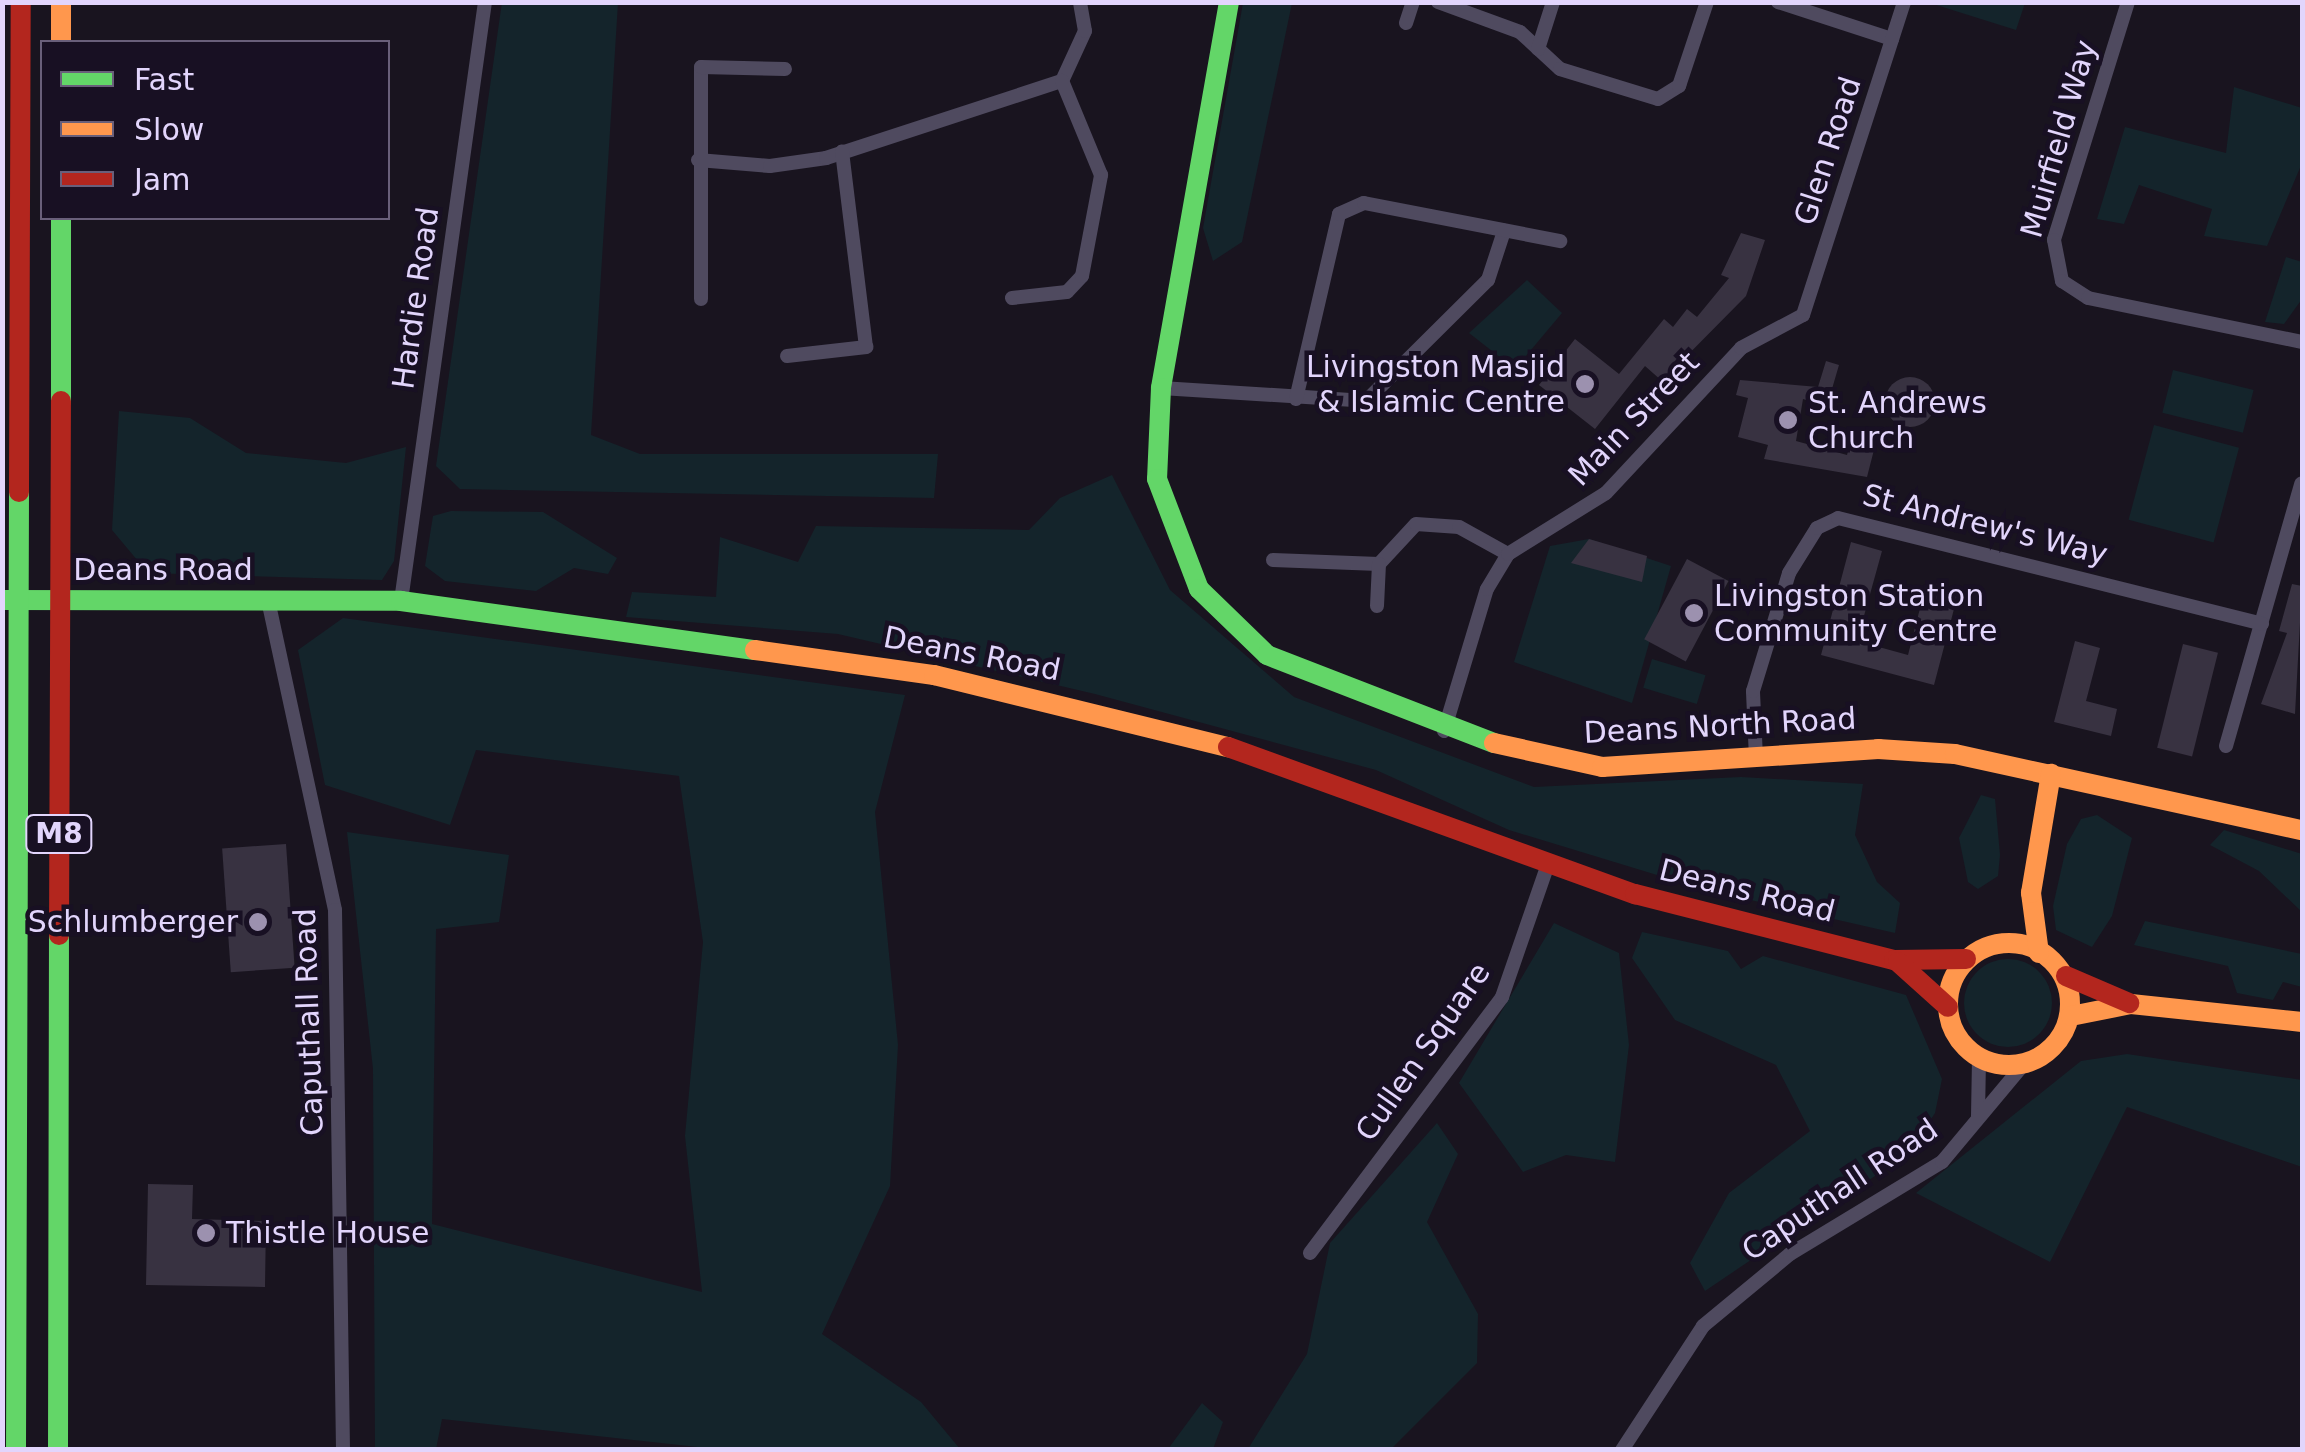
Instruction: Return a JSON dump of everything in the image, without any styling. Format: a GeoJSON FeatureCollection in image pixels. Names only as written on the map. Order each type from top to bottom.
{"type":"FeatureCollection","features":[{"type":"Feature","properties":{"kind":"main road","name":"M8"},"geometry":{"type":"LineString","coordinates":[[16,1450],[22,2]]}},
{"type":"Feature","properties":{"kind":"main road"},"geometry":{"type":"LineString","coordinates":[[61,40],[62,2]]}},
{"type":"Feature","properties":{"kind":"main road","name":"Deans North Road"},"geometry":{"type":"LineString","coordinates":[[1229,2],[1161,388],[1157,479],[1199,589],[1267,655],[1444,730],[1536,759],[1602,768],[1897,750],[2051,774],[2302,830]]}},
{"type":"Feature","properties":{"kind":"main road","name":"M8"},"geometry":{"type":"LineString","coordinates":[[58,1450],[61,220]]}},
{"type":"Feature","properties":{"kind":"main road","name":"Deans Road"},"geometry":{"type":"LineString","coordinates":[[2,600],[401,601],[801,654],[1080,706],[1219,744],[1547,866],[1894,960],[1966,959]]}},
{"type":"Feature","properties":{"kind":"main road"},"geometry":{"type":"LineString","coordinates":[[2039,953],[2031,893],[2051,774]]}},
{"type":"Feature","properties":{"kind":"main road"},"geometry":{"type":"LineString","coordinates":[[2031,893],[2004,942],[1966,959],[1948,1007],[1958,1037],[1979,1057],[2024,1064],[2044,1055],[2071,1016],[2066,976]]}},
{"type":"Feature","properties":{"kind":"main road"},"geometry":{"type":"LineString","coordinates":[[2004,942],[2039,953],[2066,976],[2131,1004],[2302,1022]]}},
{"type":"Feature","properties":{"kind":"main road","name":"Deans Road"},"geometry":{"type":"LineString","coordinates":[[1894,960],[1948,1007]]}},
{"type":"Feature","properties":{"kind":"main road"},"geometry":{"type":"LineString","coordinates":[[2071,1016],[2131,1004]]}},
{"type":"Feature","properties":{"kind":"street","name":"Hardie Road"},"geometry":{"type":"LineString","coordinates":[[401,601],[485,2]]}},
{"type":"Feature","properties":{"kind":"street"},"geometry":{"type":"LineString","coordinates":[[1012,298],[1068,292],[1082,276],[1101,176],[1062,81],[1084,30],[1080,2]]}},
{"type":"Feature","properties":{"kind":"street"},"geometry":{"type":"LineString","coordinates":[[1406,23],[1413,2]]}},
{"type":"Feature","properties":{"kind":"street"},"geometry":{"type":"LineString","coordinates":[[1438,2],[1520,32],[1560,69],[1670,96],[1707,2]]}},
{"type":"Feature","properties":{"kind":"street"},"geometry":{"type":"LineString","coordinates":[[1538,49],[1553,2]]}},
{"type":"Feature","properties":{"kind":"street"},"geometry":{"type":"LineString","coordinates":[[1778,2],[1892,39]]}},
{"type":"Feature","properties":{"kind":"street","name":"Glen Road"},"geometry":{"type":"LineString","coordinates":[[1803,315],[1904,2]]}},
{"type":"Feature","properties":{"kind":"street","name":"Muirfield Way"},"geometry":{"type":"LineString","coordinates":[[2128,2],[2054,240],[2062,282],[2088,298],[2302,339]]}},
{"type":"Feature","properties":{"kind":"street"},"geometry":{"type":"LineString","coordinates":[[701,299],[701,67],[785,69]]}},
{"type":"Feature","properties":{"kind":"street"},"geometry":{"type":"LineString","coordinates":[[698,160],[770,166],[842,151],[1062,81]]}},
{"type":"Feature","properties":{"kind":"street"},"geometry":{"type":"LineString","coordinates":[[786,356],[866,348],[842,151]]}},
{"type":"Feature","properties":{"kind":"street"},"geometry":{"type":"LineString","coordinates":[[1296,399],[1338,214],[1364,203],[1560,242]]}},
{"type":"Feature","properties":{"kind":"street"},"geometry":{"type":"LineString","coordinates":[[1161,388],[1296,399],[1376,394],[1488,280],[1504,230]]}},
{"type":"Feature","properties":{"kind":"street","name":"Main Street"},"geometry":{"type":"LineString","coordinates":[[1444,730],[1487,589],[1508,554],[1606,493],[1741,348],[1803,315]]}},
{"type":"Feature","properties":{"kind":"street"},"geometry":{"type":"LineString","coordinates":[[2226,746],[2301,484]]}},
{"type":"Feature","properties":{"kind":"street","name":"St Andrew's Way"},"geometry":{"type":"LineString","coordinates":[[1756,758],[1753,691],[1788,573],[1817,528],[1838,518],[2262,624]]}},
{"type":"Feature","properties":{"kind":"street"},"geometry":{"type":"LineString","coordinates":[[1377,606],[1379,564],[1416,524],[1460,527],[1508,554]]}},
{"type":"Feature","properties":{"kind":"street"},"geometry":{"type":"LineString","coordinates":[[1273,560],[1313,568],[1379,564]]}},
{"type":"Feature","properties":{"kind":"street","name":"Caputhall Road"},"geometry":{"type":"LineString","coordinates":[[268,600],[335,910],[343,1450]]}},
{"type":"Feature","properties":{"kind":"street","name":"Cullen Square"},"geometry":{"type":"LineString","coordinates":[[1310,1253],[1502,996],[1547,866]]}},
{"type":"Feature","properties":{"kind":"street","name":"Caputhall Road"},"geometry":{"type":"LineString","coordinates":[[1978,1116],[1979,1057]]}},
{"type":"Feature","properties":{"kind":"street","name":"Caputhall Road"},"geometry":{"type":"LineString","coordinates":[[1622,1450],[1669,1368],[1736,1295],[1942,1162],[2024,1064]]}},
{"type":"Feature","properties":{"kind":"shaded area"},"geometry":{"type":"Polygon","coordinates":[[[502,2],[618,3],[591,435],[640,454],[938,454],[934,498],[460,489],[436,466],[502,2]]]}},
{"type":"Feature","properties":{"kind":"shaded area"},"geometry":{"type":"Polygon","coordinates":[[[1243,3],[1292,3],[1242,242],[1213,261],[1203,228],[1243,3]]]}},
{"type":"Feature","properties":{"kind":"shaded area"},"geometry":{"type":"Polygon","coordinates":[[[1930,3],[2025,3],[2016,30],[1930,3]]]}},
{"type":"Feature","properties":{"kind":"shaded area"},"geometry":{"type":"Polygon","coordinates":[[[2234,87],[2302,108],[2302,163],[2267,246],[2204,236],[2212,209],[2139,185],[2124,224],[2097,219],[2125,127],[2226,153],[2234,87]]]}},
{"type":"Feature","properties":{"kind":"shaded area"},"geometry":{"type":"Polygon","coordinates":[[[2286,257],[2302,262],[2302,299],[2284,324],[2265,322],[2286,257]]]}},
{"type":"Feature","properties":{"kind":"shaded area"},"geometry":{"type":"Polygon","coordinates":[[[1527,280],[1562,313],[1515,369],[1469,333],[1527,280]]]}},
{"type":"Feature","properties":{"kind":"shaded area"},"geometry":{"type":"Polygon","coordinates":[[[2173,370],[2254,390],[2243,433],[2162,413],[2173,370]]]}},
{"type":"Feature","properties":{"kind":"shaded area"},"geometry":{"type":"Polygon","coordinates":[[[119,411],[190,418],[246,453],[346,463],[406,447],[394,561],[382,580],[148,573],[112,530],[119,411]]]}},
{"type":"Feature","properties":{"kind":"shaded area"},"geometry":{"type":"Polygon","coordinates":[[[2154,425],[2239,448],[2214,542],[2129,520],[2154,425]]]}},
{"type":"Feature","properties":{"kind":"shaded area"},"geometry":{"type":"Polygon","coordinates":[[[1112,475],[1170,590],[1294,697],[1534,787],[1741,777],[1863,784],[1855,835],[1877,882],[1900,903],[1895,933],[1703,889],[1509,830],[1376,770],[1095,694],[838,634],[626,617],[632,592],[716,597],[720,537],[798,562],[816,526],[1029,530],[1060,498],[1112,475]]]}},
{"type":"Feature","properties":{"kind":"shaded area"},"geometry":{"type":"Polygon","coordinates":[[[451,511],[543,512],[617,558],[608,574],[574,568],[536,591],[445,581],[425,566],[433,516],[451,511]]]}},
{"type":"Feature","properties":{"kind":"shaded area"},"geometry":{"type":"Polygon","coordinates":[[[1589,539],[1671,566],[1632,703],[1514,662],[1550,546],[1589,539]]]}},
{"type":"Feature","properties":{"kind":"shaded area"},"geometry":{"type":"Polygon","coordinates":[[[343,618],[905,695],[875,812],[898,1045],[890,1186],[822,1334],[921,1402],[960,1449],[716,1449],[442,1419],[436,1449],[375,1449],[373,1069],[347,832],[509,855],[499,922],[436,929],[432,1224],[702,1292],[685,1136],[703,942],[679,776],[476,750],[450,825],[325,785],[298,650],[343,618]]]}},
{"type":"Feature","properties":{"kind":"shaded area"},"geometry":{"type":"Polygon","coordinates":[[[1652,659],[1706,675],[1697,704],[1643,688],[1652,659]]]}},
{"type":"Feature","properties":{"kind":"shaded area"},"geometry":{"type":"Polygon","coordinates":[[[1981,795],[1995,799],[2000,855],[1998,876],[1978,889],[1968,882],[1959,838],[1981,795]]]}},
{"type":"Feature","properties":{"kind":"shaded area"},"geometry":{"type":"Polygon","coordinates":[[[2097,815],[2132,838],[2112,916],[2092,947],[2056,930],[2053,906],[2067,844],[2081,819],[2097,815]]]}},
{"type":"Feature","properties":{"kind":"shaded area"},"geometry":{"type":"Polygon","coordinates":[[[2224,830],[2302,854],[2302,912],[2259,871],[2210,845],[2224,830]]]}},
{"type":"Feature","properties":{"kind":"shaded area"},"geometry":{"type":"Polygon","coordinates":[[[2145,921],[2302,954],[2302,987],[2283,982],[2273,1000],[2237,993],[2228,966],[2134,945],[2145,921]]]}},
{"type":"Feature","properties":{"kind":"shaded area"},"geometry":{"type":"Polygon","coordinates":[[[1554,923],[1619,953],[1629,1045],[1615,1162],[1566,1155],[1523,1172],[1459,1083],[1554,923]]]}},
{"type":"Feature","properties":{"kind":"shaded area"},"geometry":{"type":"Polygon","coordinates":[[[1642,932],[1728,951],[1741,969],[1763,956],[1906,995],[1942,1079],[1935,1113],[1909,1153],[1705,1291],[1690,1263],[1729,1193],[1810,1131],[1776,1065],[1675,1020],[1632,958],[1642,932]]]}},
{"type":"Feature","properties":{"kind":"shaded area"},"geometry":{"type":"Polygon","coordinates":[[[2008,959],[2039,972],[2052,1003],[2039,1034],[2008,1047],[1977,1034],[1964,1003],[1977,972],[2008,959]]]}},
{"type":"Feature","properties":{"kind":"shaded area"},"geometry":{"type":"Polygon","coordinates":[[[2127,1054],[2302,1080],[2302,1167],[2127,1107],[2050,1262],[1916,1193],[2081,1061],[2127,1054]]]}},
{"type":"Feature","properties":{"kind":"shaded area"},"geometry":{"type":"Polygon","coordinates":[[[1437,1123],[1458,1154],[1427,1222],[1478,1314],[1477,1363],[1391,1449],[1248,1449],[1307,1354],[1330,1243],[1437,1123]]]}},
{"type":"Feature","properties":{"kind":"shaded area"},"geometry":{"type":"Polygon","coordinates":[[[1202,1403],[1223,1422],[1213,1449],[1168,1449],[1202,1403]]]}},
{"type":"Feature","properties":{"kind":"building"},"geometry":{"type":"Polygon","coordinates":[[[1741,233],[1765,240],[1746,296],[1662,381],[1645,366],[1595,429],[1539,385],[1575,339],[1619,374],[1664,319],[1673,327],[1687,309],[1697,317],[1729,278],[1721,275],[1741,233]]]}},
{"type":"Feature","properties":{"kind":"building"},"geometry":{"type":"Polygon","coordinates":[[[1826,361],[1839,365],[1827,406],[1803,399],[1796,441],[1847,455],[1852,436],[1876,442],[1867,477],[1764,459],[1768,445],[1738,437],[1748,398],[1736,395],[1740,380],[1818,387],[1826,361]]]}},
{"type":"Feature","properties":{"kind":"building"},"geometry":{"type":"Polygon","coordinates":[[[1910,377],[1928,384],[1935,402],[1928,420],[1910,427],[1892,420],[1885,402],[1892,384],[1910,377]]]}},
{"type":"Feature","properties":{"kind":"building"},"geometry":{"type":"Polygon","coordinates":[[[1589,539],[1647,556],[1642,582],[1571,563],[1589,539]]]}},
{"type":"Feature","properties":{"kind":"building"},"geometry":{"type":"Polygon","coordinates":[[[1851,542],[1882,551],[1857,641],[1908,655],[1927,581],[1959,590],[1934,685],[1821,655],[1851,542]]]}},
{"type":"Feature","properties":{"kind":"building","name":"Livingston Station Community Centre"},"geometry":{"type":"Polygon","coordinates":[[[1687,559],[1728,581],[1686,661],[1644,639],[1687,559]]]}},
{"type":"Feature","properties":{"kind":"building"},"geometry":{"type":"Polygon","coordinates":[[[2292,584],[2302,586],[2295,714],[2261,704],[2287,633],[2279,631],[2292,584]]]}},
{"type":"Feature","properties":{"kind":"building"},"geometry":{"type":"Polygon","coordinates":[[[2075,641],[2100,648],[2086,701],[2117,709],[2111,736],[2054,722],[2075,641]]]}},
{"type":"Feature","properties":{"kind":"building"},"geometry":{"type":"Polygon","coordinates":[[[2183,644],[2218,653],[2192,757],[2157,748],[2183,644]]]}},
{"type":"Feature","properties":{"kind":"building","name":"Schlumberger"},"geometry":{"type":"Polygon","coordinates":[[[286,844],[295,968],[231,972],[222,848],[286,844]]]}},
{"type":"Feature","properties":{"kind":"building","name":"Thistle House"},"geometry":{"type":"Polygon","coordinates":[[[148,1184],[193,1185],[192,1219],[266,1221],[265,1287],[146,1285],[148,1184]]]}},
{"type":"Feature","properties":{"kind":"traffic: fast"},"geometry":{"type":"LineString","coordinates":[[1229,2],[1161,388],[1157,479],[1199,589],[1267,655],[1494,743]]}},
{"type":"Feature","properties":{"kind":"traffic: fast"},"geometry":{"type":"LineString","coordinates":[[61,220],[61,401]]}},
{"type":"Feature","properties":{"kind":"traffic: fast"},"geometry":{"type":"LineString","coordinates":[[16,1450],[19,492]]}},
{"type":"Feature","properties":{"kind":"traffic: fast"},"geometry":{"type":"LineString","coordinates":[[2,600],[401,601],[755,650]]}},
{"type":"Feature","properties":{"kind":"traffic: fast"},"geometry":{"type":"LineString","coordinates":[[58,1450],[59,935]]}},
{"type":"Feature","properties":{"kind":"traffic: slow"},"geometry":{"type":"LineString","coordinates":[[61,2],[61,40]]}},
{"type":"Feature","properties":{"kind":"traffic: slow"},"geometry":{"type":"LineString","coordinates":[[755,650],[934,675],[1228,747]]}},
{"type":"Feature","properties":{"kind":"traffic: slow"},"geometry":{"type":"LineString","coordinates":[[1494,743],[1602,767],[1878,749],[1955,754],[2302,830]]}},
{"type":"Feature","properties":{"kind":"traffic: slow"},"geometry":{"type":"LineString","coordinates":[[2039,953],[2031,893],[2051,774]]}},
{"type":"Feature","properties":{"kind":"traffic: slow"},"geometry":{"type":"LineString","coordinates":[[2009,943],[2032,947],[2052,961],[2066,981],[2070,1004],[2066,1027],[2052,1047],[2032,1061],[2009,1065],[1986,1061],[1966,1047],[1952,1027],[1948,1004],[1952,981],[1966,961],[1986,947],[2009,943]]}},
{"type":"Feature","properties":{"kind":"traffic: slow"},"geometry":{"type":"LineString","coordinates":[[2071,1016],[2131,1004],[2302,1022]]}},
{"type":"Feature","properties":{"kind":"traffic: jam"},"geometry":{"type":"LineString","coordinates":[[19,492],[21,2]]}},
{"type":"Feature","properties":{"kind":"traffic: jam"},"geometry":{"type":"LineString","coordinates":[[59,935],[61,401]]}},
{"type":"Feature","properties":{"kind":"traffic: jam"},"geometry":{"type":"LineString","coordinates":[[1228,747],[1635,894],[1894,960],[1966,959]]}},
{"type":"Feature","properties":{"kind":"traffic: jam"},"geometry":{"type":"LineString","coordinates":[[1898,962],[1948,1007]]}},
{"type":"Feature","properties":{"kind":"traffic: jam"},"geometry":{"type":"LineString","coordinates":[[2066,976],[2129,1003]]}},
{"type":"Feature","properties":{"kind":"place","name":"Livingston Masjid & Islamic Centre"},"geometry":{"type":"Point","coordinates":[1585,384]}},
{"type":"Feature","properties":{"kind":"place","name":"St. Andrews Church"},"geometry":{"type":"Point","coordinates":[1788,420]}},
{"type":"Feature","properties":{"kind":"place","name":"Livingston Station Community Centre"},"geometry":{"type":"Point","coordinates":[1694,613]}},
{"type":"Feature","properties":{"kind":"place","name":"Schlumberger"},"geometry":{"type":"Point","coordinates":[258,922]}},
{"type":"Feature","properties":{"kind":"place","name":"Thistle House"},"geometry":{"type":"Point","coordinates":[206,1233]}}]}
